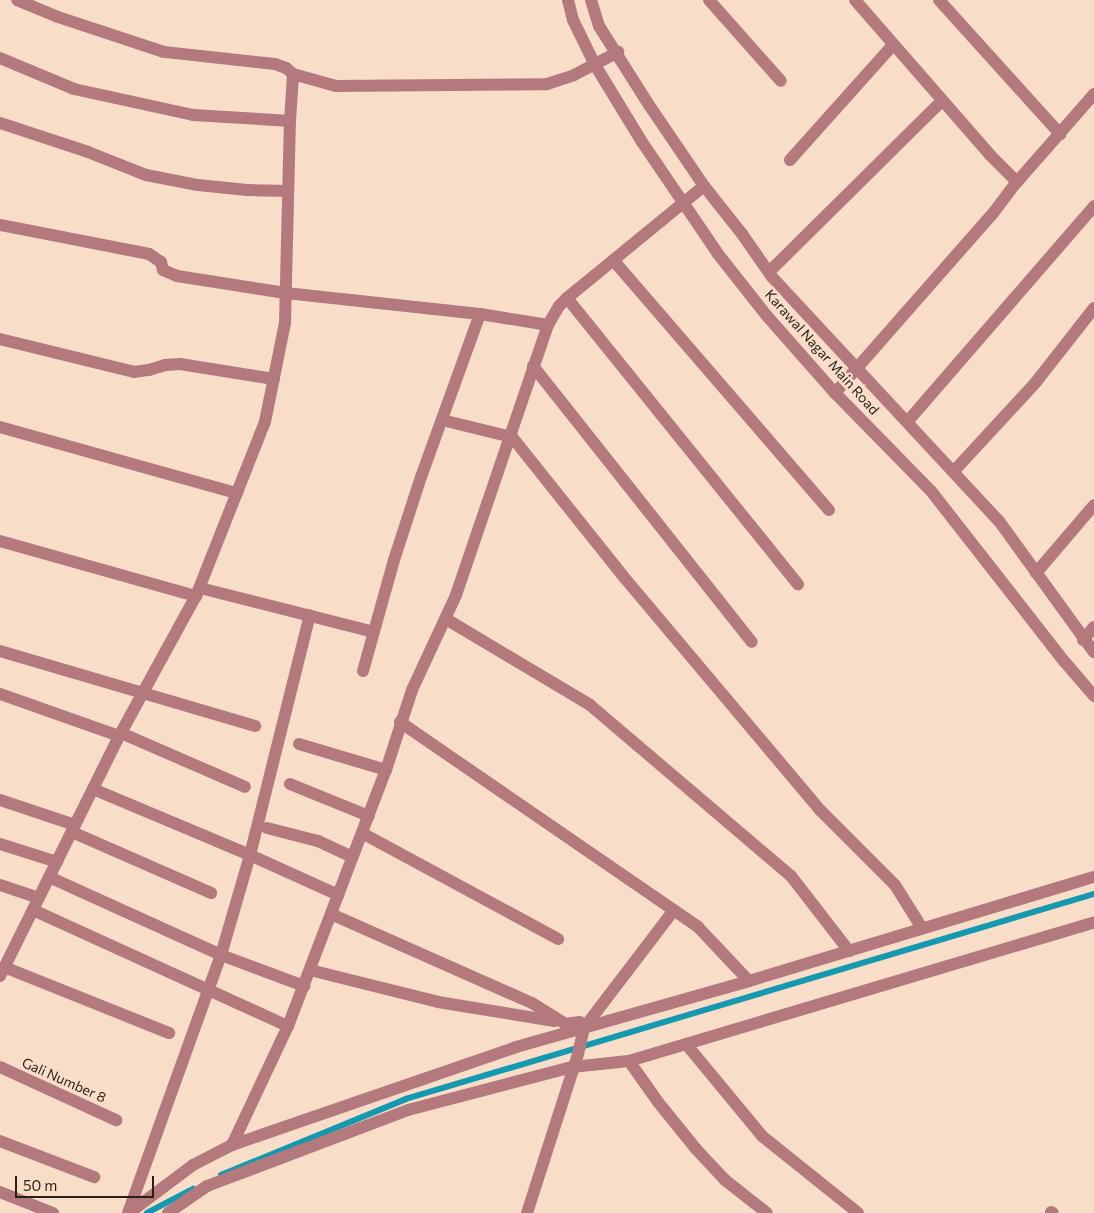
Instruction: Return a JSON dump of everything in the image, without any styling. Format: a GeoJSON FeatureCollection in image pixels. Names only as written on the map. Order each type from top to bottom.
{"type":"FeatureCollection","features":[{"type":"Feature","properties":{"kind":"street"},"geometry":{"type":"LineString","coordinates":[[18,0],[58,17],[164,52],[275,64],[286,68],[294,74],[336,86],[547,84],[595,65],[618,52]]}},
{"type":"Feature","properties":{"kind":"street","name":"Karawal Nagar Main Road"},"geometry":{"type":"LineString","coordinates":[[568,0],[574,20],[595,65],[682,204],[767,316],[835,393],[931,491],[1064,661],[1094,696]]}},
{"type":"Feature","properties":{"kind":"street","name":"Karawal Nagar Main Road"},"geometry":{"type":"LineString","coordinates":[[591,0],[600,26],[618,52],[649,105],[704,186],[769,272],[999,521],[1083,640],[1094,652]]}},
{"type":"Feature","properties":{"kind":"street"},"geometry":{"type":"LineString","coordinates":[[709,0],[781,81]]}},
{"type":"Feature","properties":{"kind":"street"},"geometry":{"type":"LineString","coordinates":[[855,0],[942,101],[1017,182]]}},
{"type":"Feature","properties":{"kind":"street"},"geometry":{"type":"LineString","coordinates":[[939,0],[1060,134]]}},
{"type":"Feature","properties":{"kind":"street"},"geometry":{"type":"LineString","coordinates":[[790,160],[893,45]]}},
{"type":"Feature","properties":{"kind":"street"},"geometry":{"type":"LineString","coordinates":[[0,58],[74,89],[193,115],[290,121]]}},
{"type":"Feature","properties":{"kind":"street"},"geometry":{"type":"LineString","coordinates":[[169,1033],[3,966],[50,877],[120,735],[198,592],[265,422],[285,323],[290,121],[294,74]]}},
{"type":"Feature","properties":{"kind":"street"},"geometry":{"type":"LineString","coordinates":[[835,393],[859,368],[1094,94]]}},
{"type":"Feature","properties":{"kind":"street"},"geometry":{"type":"LineString","coordinates":[[769,272],[942,101]]}},
{"type":"Feature","properties":{"kind":"street"},"geometry":{"type":"LineString","coordinates":[[0,123],[88,152],[146,175],[198,185],[247,190],[288,191]]}},
{"type":"Feature","properties":{"kind":"street"},"geometry":{"type":"LineString","coordinates":[[232,1145],[288,1026],[386,770],[400,722],[412,690],[446,619],[512,437],[533,366],[548,325],[559,306],[567,298],[704,186]]}},
{"type":"Feature","properties":{"kind":"street"},"geometry":{"type":"LineString","coordinates":[[908,421],[1094,206]]}},
{"type":"Feature","properties":{"kind":"street"},"geometry":{"type":"LineString","coordinates":[[0,225],[149,254],[161,262],[163,270],[177,276],[286,293],[480,314],[548,325]]}},
{"type":"Feature","properties":{"kind":"street"},"geometry":{"type":"LineString","coordinates":[[614,261],[829,510]]}},
{"type":"Feature","properties":{"kind":"street"},"geometry":{"type":"LineString","coordinates":[[567,298],[798,584]]}},
{"type":"Feature","properties":{"kind":"street"},"geometry":{"type":"LineString","coordinates":[[954,471],[1036,382],[1094,308]]}},
{"type":"Feature","properties":{"kind":"street"},"geometry":{"type":"LineString","coordinates":[[363,671],[394,560],[480,314]]}},
{"type":"Feature","properties":{"kind":"street"},"geometry":{"type":"LineString","coordinates":[[0,339],[134,372],[165,365],[180,364],[274,379]]}},
{"type":"Feature","properties":{"kind":"street"},"geometry":{"type":"LineString","coordinates":[[533,366],[752,642]]}},
{"type":"Feature","properties":{"kind":"street"},"geometry":{"type":"LineString","coordinates":[[442,420],[512,437],[623,576],[820,810],[895,885],[922,928]]}},
{"type":"Feature","properties":{"kind":"street"},"geometry":{"type":"LineString","coordinates":[[0,428],[237,493]]}},
{"type":"Feature","properties":{"kind":"street"},"geometry":{"type":"LineString","coordinates":[[1036,573],[1094,505]]}},
{"type":"Feature","properties":{"kind":"street"},"geometry":{"type":"LineString","coordinates":[[0,541],[198,592],[374,632]]}},
{"type":"Feature","properties":{"kind":"street"},"geometry":{"type":"LineString","coordinates":[[129,1213],[221,955],[250,855],[310,616]]}},
{"type":"Feature","properties":{"kind":"street"},"geometry":{"type":"LineString","coordinates":[[446,619],[590,705],[792,876],[849,951]]}},
{"type":"Feature","properties":{"kind":"street"},"geometry":{"type":"LineString","coordinates":[[1083,640],[1094,627]]}},
{"type":"Feature","properties":{"kind":"street"},"geometry":{"type":"LineString","coordinates":[[0,651],[255,726]]}},
{"type":"Feature","properties":{"kind":"street"},"geometry":{"type":"LineString","coordinates":[[0,694],[120,735],[245,787]]}},
{"type":"Feature","properties":{"kind":"street"},"geometry":{"type":"LineString","coordinates":[[400,722],[698,927],[749,980]]}},
{"type":"Feature","properties":{"kind":"street"},"geometry":{"type":"LineString","coordinates":[[298,744],[386,770]]}},
{"type":"Feature","properties":{"kind":"street"},"geometry":{"type":"LineString","coordinates":[[290,784],[368,816]]}},
{"type":"Feature","properties":{"kind":"street"},"geometry":{"type":"LineString","coordinates":[[93,789],[250,855],[338,895]]}},
{"type":"Feature","properties":{"kind":"street"},"geometry":{"type":"LineString","coordinates":[[0,800],[74,829],[211,893]]}},
{"type":"Feature","properties":{"kind":"street"},"geometry":{"type":"LineString","coordinates":[[267,828],[318,841],[353,857]]}},
{"type":"Feature","properties":{"kind":"street"},"geometry":{"type":"LineString","coordinates":[[362,833],[558,940]]}},
{"type":"Feature","properties":{"kind":"street"},"geometry":{"type":"LineString","coordinates":[[0,844],[57,862]]}},
{"type":"Feature","properties":{"kind":"street"},"geometry":{"type":"LineString","coordinates":[[50,877],[221,955],[304,986]]}},
{"type":"Feature","properties":{"kind":"street"},"geometry":{"type":"LineString","coordinates":[[129,1213],[193,1165],[232,1145],[516,1047],[1094,878]]}},
{"type":"Feature","properties":{"kind":"street"},"geometry":{"type":"LineString","coordinates":[[0,885],[39,898]]}},
{"type":"Feature","properties":{"kind":"street"},"geometry":{"type":"LineString","coordinates":[[33,910],[288,1026]]}},
{"type":"Feature","properties":{"kind":"street"},"geometry":{"type":"LineString","coordinates":[[526,1213],[585,1027],[674,910]]}},
{"type":"Feature","properties":{"kind":"street"},"geometry":{"type":"LineString","coordinates":[[331,914],[532,1003],[565,1024],[585,1027]]}},
{"type":"Feature","properties":{"kind":"street"},"geometry":{"type":"LineString","coordinates":[[168,1213],[207,1186],[408,1110],[572,1067],[629,1061],[1094,922]]}},
{"type":"Feature","properties":{"kind":"street"},"geometry":{"type":"LineString","coordinates":[[310,970],[438,1002],[560,1021]]}},
{"type":"Feature","properties":{"kind":"street"},"geometry":{"type":"LineString","coordinates":[[686,1044],[762,1136],[858,1213]]}},
{"type":"Feature","properties":{"kind":"street"},"geometry":{"type":"LineString","coordinates":[[629,1061],[658,1102],[702,1155],[725,1180],[767,1213]]}},
{"type":"Feature","properties":{"kind":"street","name":"Gali Number 8"},"geometry":{"type":"LineString","coordinates":[[0,1067],[116,1120]]}},
{"type":"Feature","properties":{"kind":"street"},"geometry":{"type":"LineString","coordinates":[[0,1141],[94,1177]]}},
{"type":"Feature","properties":{"kind":"street"},"geometry":{"type":"LineString","coordinates":[[0,1192],[53,1213]]}},
{"type":"Feature","properties":{"kind":"waterway"},"geometry":{"type":"LineString","coordinates":[[221,1175],[406,1099],[1094,894]]}},
{"type":"Feature","properties":{"kind":"waterway"},"geometry":{"type":"LineString","coordinates":[[147,1213],[193,1189]]}}]}
